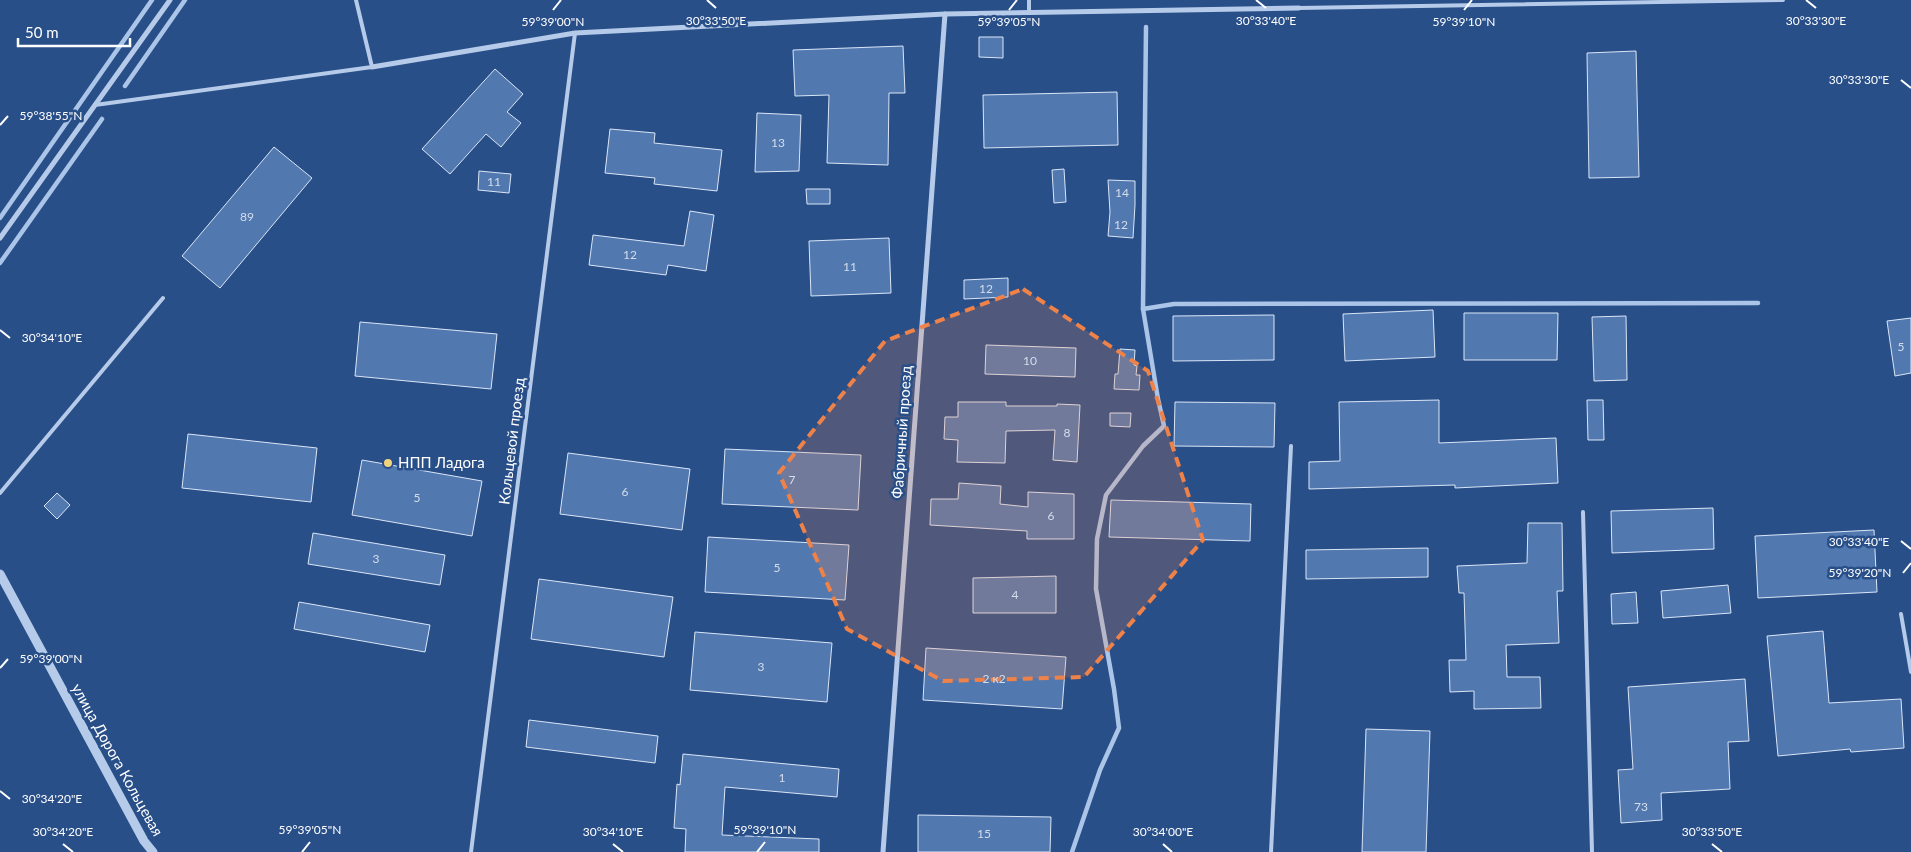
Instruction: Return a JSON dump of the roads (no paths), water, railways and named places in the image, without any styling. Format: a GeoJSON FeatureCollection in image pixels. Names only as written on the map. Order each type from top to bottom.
{"type":"FeatureCollection","features":[{"type":"Feature","properties":{"kind":"street"},"geometry":{"type":"LineString","coordinates":[[0,238],[170,0]]}},
{"type":"Feature","properties":{"kind":"street"},"geometry":{"type":"LineString","coordinates":[[372,67],[576,33],[945,14],[1299,8]]}},
{"type":"Feature","properties":{"kind":"street","name":"Фабричный проезд"},"geometry":{"type":"LineString","coordinates":[[884,852],[945,14]]}},
{"type":"Feature","properties":{"kind":"street","name":"улица Дорога Кольцевая"},"geometry":{"type":"LineString","coordinates":[[0,574],[144,841],[153,852]]}},
{"type":"Feature","properties":{"kind":"lane"},"geometry":{"type":"LineString","coordinates":[[94,105],[372,67],[356,0]]}},
{"type":"Feature","properties":{"kind":"lane"},"geometry":{"type":"LineString","coordinates":[[1029,0],[1029,12]]}},
{"type":"Feature","properties":{"kind":"lane"},"geometry":{"type":"LineString","coordinates":[[1299,8],[1783,0]]}},
{"type":"Feature","properties":{"kind":"lane","name":"Кольцевой проезд"},"geometry":{"type":"LineString","coordinates":[[471,852],[576,33]]}},
{"type":"Feature","properties":{"kind":"lane"},"geometry":{"type":"LineString","coordinates":[[0,493],[162,298]]}},
{"type":"Feature","properties":{"kind":"lane"},"geometry":{"type":"LineString","coordinates":[[1271,852],[1291,446]]}},
{"type":"Feature","properties":{"kind":"lane"},"geometry":{"type":"LineString","coordinates":[[1583,512],[1592,852]]}},
{"type":"Feature","properties":{"kind":"lane"},"geometry":{"type":"LineString","coordinates":[[1901,614],[1911,672]]}},
{"type":"Feature","properties":{"kind":"waterway"},"geometry":{"type":"LineString","coordinates":[[0,218],[152,0]]}},
{"type":"Feature","properties":{"kind":"waterway"},"geometry":{"type":"LineString","coordinates":[[125,86],[185,0]]}},
{"type":"Feature","properties":{"kind":"waterway"},"geometry":{"type":"LineString","coordinates":[[1146,27],[1143,309],[1174,304],[1758,303]]}},
{"type":"Feature","properties":{"kind":"waterway"},"geometry":{"type":"LineString","coordinates":[[0,263],[102,119]]}},
{"type":"Feature","properties":{"kind":"waterway"},"geometry":{"type":"LineString","coordinates":[[1072,852],[1100,770],[1119,728],[1096,589],[1097,539],[1106,495],[1143,446],[1164,426],[1143,309]]}},
{"type":"Feature","properties":{"kind":"place","name":"НПП Ладога"},"geometry":{"type":"Point","coordinates":[388,463]}}]}
